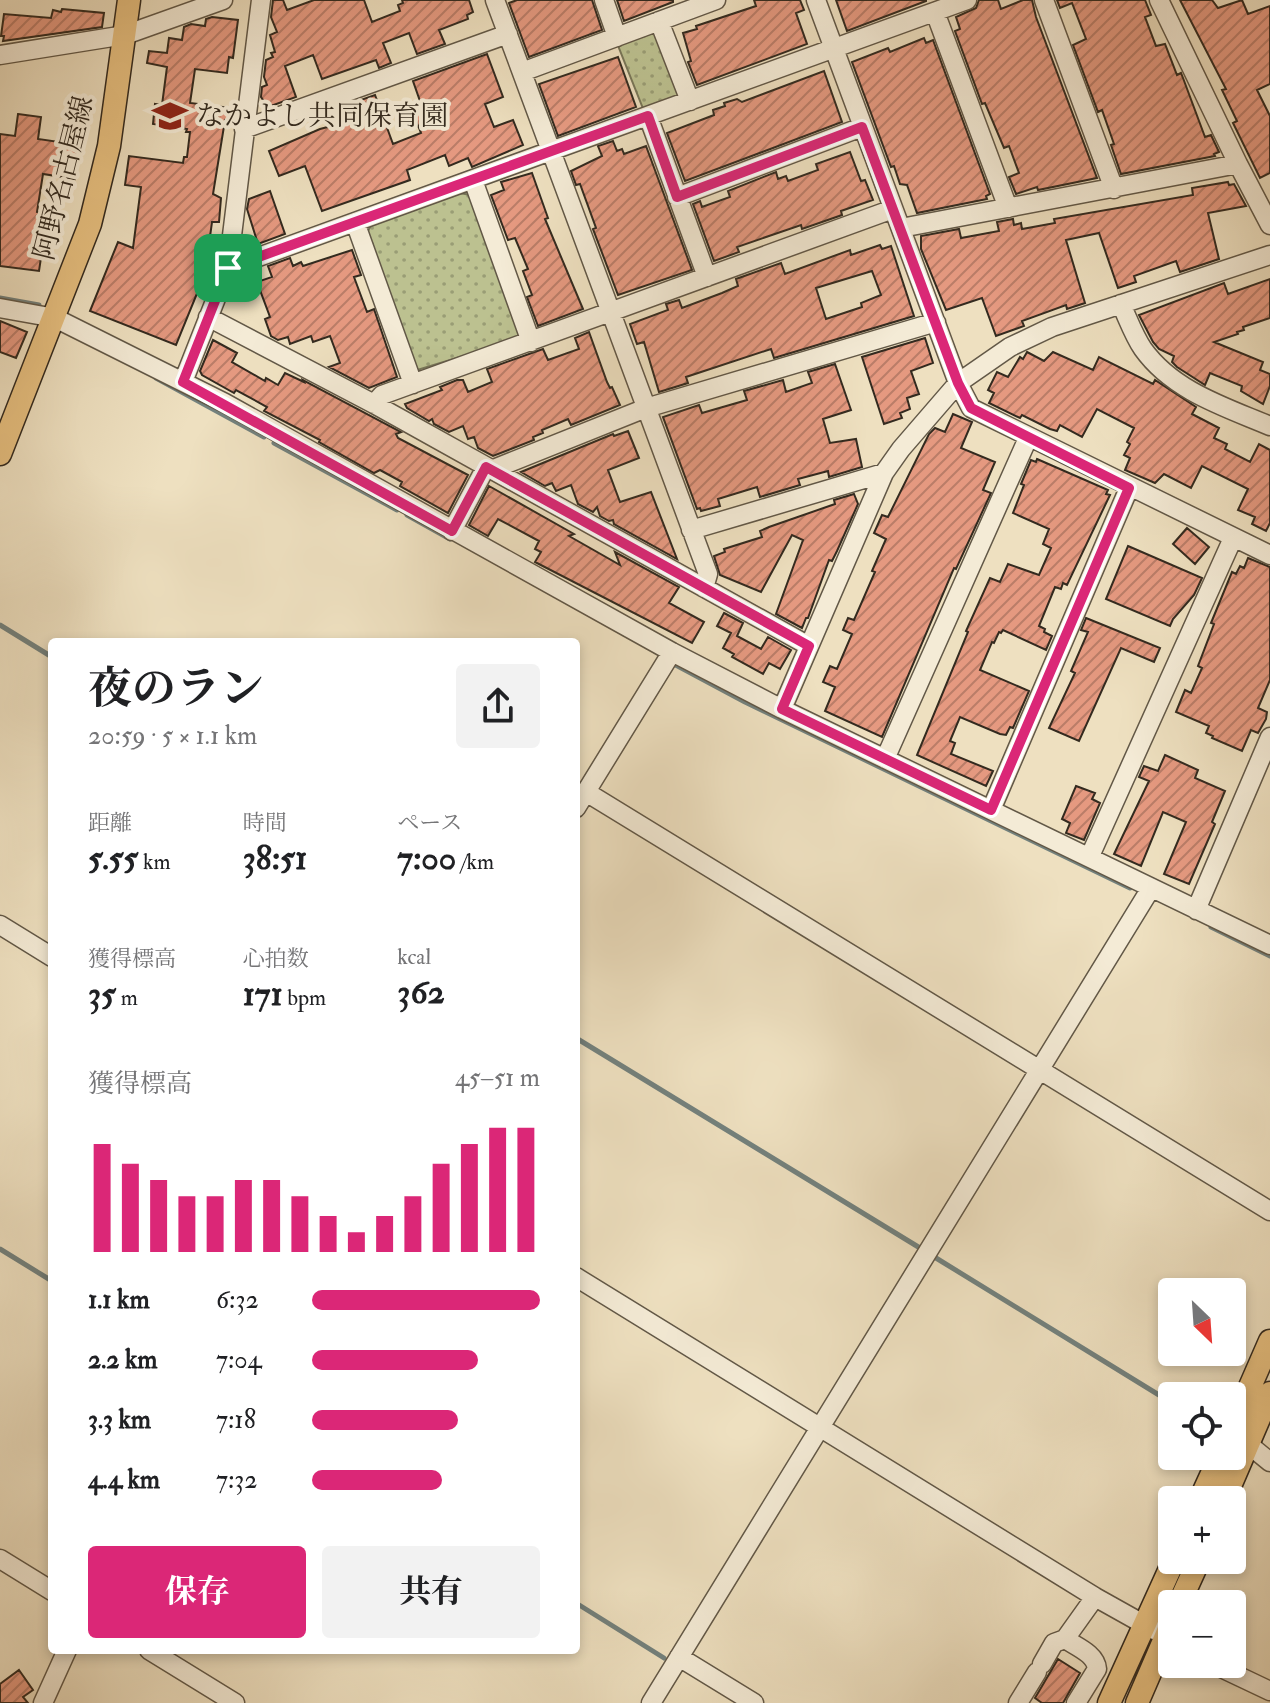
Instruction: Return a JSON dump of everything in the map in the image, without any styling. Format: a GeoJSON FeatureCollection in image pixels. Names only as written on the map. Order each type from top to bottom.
{"type":"FeatureCollection","features":[{"type":"Feature","properties":{"kind":"main road","name":"阿野名古屋線"},"geometry":{"type":"LineString","coordinates":[[0,454],[90,224],[109,146],[129,0]]}},
{"type":"Feature","properties":{"kind":"main road"},"geometry":{"type":"LineString","coordinates":[[1246,1396],[1270,1341]]}},
{"type":"Feature","properties":{"kind":"main road"},"geometry":{"type":"LineString","coordinates":[[1230,1486],[1270,1393]]}},
{"type":"Feature","properties":{"kind":"main road"},"geometry":{"type":"LineString","coordinates":[[1109,1703],[1167,1574]]}},
{"type":"Feature","properties":{"kind":"main road"},"geometry":{"type":"LineString","coordinates":[[1137,1703],[1158,1658]]}},
{"type":"Feature","properties":{"kind":"street"},"geometry":{"type":"LineString","coordinates":[[0,55],[125,35],[223,0]]}},
{"type":"Feature","properties":{"kind":"street"},"geometry":{"type":"LineString","coordinates":[[183,382],[228,268],[261,0]]}},
{"type":"Feature","properties":{"kind":"street"},"geometry":{"type":"LineString","coordinates":[[495,0],[708,574],[704,588]]}},
{"type":"Feature","properties":{"kind":"street"},"geometry":{"type":"LineString","coordinates":[[604,0],[617,37]]}},
{"type":"Feature","properties":{"kind":"street"},"geometry":{"type":"LineString","coordinates":[[522,72],[716,0]]}},
{"type":"Feature","properties":{"kind":"street"},"geometry":{"type":"LineString","coordinates":[[816,0],[958,383],[971,408],[1270,555]]}},
{"type":"Feature","properties":{"kind":"street"},"geometry":{"type":"LineString","coordinates":[[228,268],[967,0]]}},
{"type":"Feature","properties":{"kind":"street"},"geometry":{"type":"LineString","coordinates":[[1044,0],[1114,189]]}},
{"type":"Feature","properties":{"kind":"street"},"geometry":{"type":"LineString","coordinates":[[1159,0],[1270,225]]}},
{"type":"Feature","properties":{"kind":"street"},"geometry":{"type":"LineString","coordinates":[[935,12],[1008,208]]}},
{"type":"Feature","properties":{"kind":"street"},"geometry":{"type":"LineString","coordinates":[[659,21],[690,101]]}},
{"type":"Feature","properties":{"kind":"street"},"geometry":{"type":"LineString","coordinates":[[244,129],[508,34]]}},
{"type":"Feature","properties":{"kind":"street"},"geometry":{"type":"LineString","coordinates":[[648,116],[707,277]]}},
{"type":"Feature","properties":{"kind":"street"},"geometry":{"type":"LineString","coordinates":[[677,197],[862,127]]}},
{"type":"Feature","properties":{"kind":"street"},"geometry":{"type":"LineString","coordinates":[[901,228],[1238,164]]}},
{"type":"Feature","properties":{"kind":"street"},"geometry":{"type":"LineString","coordinates":[[473,180],[531,342]]}},
{"type":"Feature","properties":{"kind":"street"},"geometry":{"type":"LineString","coordinates":[[374,404],[382,395],[893,209]]}},
{"type":"Feature","properties":{"kind":"street"},"geometry":{"type":"LineString","coordinates":[[355,222],[413,384]]}},
{"type":"Feature","properties":{"kind":"street"},"geometry":{"type":"LineString","coordinates":[[782,709],[884,473],[958,383],[1052,327],[1270,255]]}},
{"type":"Feature","properties":{"kind":"street"},"geometry":{"type":"LineString","coordinates":[[1121,304],[1142,348],[1162,371],[1193,393],[1270,426]]}},
{"type":"Feature","properties":{"kind":"street"},"geometry":{"type":"LineString","coordinates":[[0,308],[55,318],[183,382],[672,652],[782,709],[1270,945]]}},
{"type":"Feature","properties":{"kind":"street"},"geometry":{"type":"LineString","coordinates":[[208,317],[374,404],[809,646]]}},
{"type":"Feature","properties":{"kind":"street"},"geometry":{"type":"LineString","coordinates":[[452,531],[489,468],[646,408],[936,322]]}},
{"type":"Feature","properties":{"kind":"street"},"geometry":{"type":"LineString","coordinates":[[885,759],[1028,438]]}},
{"type":"Feature","properties":{"kind":"street"},"geometry":{"type":"LineString","coordinates":[[691,530],[884,473]]}},
{"type":"Feature","properties":{"kind":"street"},"geometry":{"type":"LineString","coordinates":[[991,810],[1129,488]]}},
{"type":"Feature","properties":{"kind":"street"},"geometry":{"type":"LineString","coordinates":[[1090,856],[1233,538]]}},
{"type":"Feature","properties":{"kind":"street"},"geometry":{"type":"LineString","coordinates":[[672,652],[581,800],[1270,1211]]}},
{"type":"Feature","properties":{"kind":"street"},"geometry":{"type":"LineString","coordinates":[[1196,910],[1270,737]]}},
{"type":"Feature","properties":{"kind":"street"},"geometry":{"type":"LineString","coordinates":[[651,1703],[1151,888]]}},
{"type":"Feature","properties":{"kind":"street"},"geometry":{"type":"LineString","coordinates":[[0,925],[48,955]]}},
{"type":"Feature","properties":{"kind":"street"},"geometry":{"type":"LineString","coordinates":[[580,1279],[1095,1597],[1143,1625],[1158,1629]]}},
{"type":"Feature","properties":{"kind":"street"},"geometry":{"type":"LineString","coordinates":[[1248,1444],[1270,1462]]}},
{"type":"Feature","properties":{"kind":"street"},"geometry":{"type":"LineString","coordinates":[[0,1559],[48,1589]]}},
{"type":"Feature","properties":{"kind":"street"},"geometry":{"type":"LineString","coordinates":[[1018,1703],[1054,1643],[1065,1639],[1095,1597]]}},
{"type":"Feature","properties":{"kind":"street"},"geometry":{"type":"LineString","coordinates":[[1065,1639],[1095,1659],[1097,1665],[1076,1703]]}},
{"type":"Feature","properties":{"kind":"street"},"geometry":{"type":"LineString","coordinates":[[43,1703],[65,1654]]}},
{"type":"Feature","properties":{"kind":"street"},"geometry":{"type":"LineString","coordinates":[[155,1654],[235,1703]]}},
{"type":"Feature","properties":{"kind":"street"},"geometry":{"type":"LineString","coordinates":[[679,1657],[754,1703]]}},
{"type":"Feature","properties":{"kind":"street"},"geometry":{"type":"LineString","coordinates":[[1243,1678],[1270,1691],[1268,1703]]}},
{"type":"Feature","properties":{"kind":"green space"},"geometry":{"type":"Polygon","coordinates":[[[652,30],[658,33],[681,90],[677,98],[644,111],[617,43],[652,30]]]}},
{"type":"Feature","properties":{"kind":"green space"},"geometry":{"type":"Polygon","coordinates":[[[459,193],[471,195],[520,332],[516,340],[414,371],[367,233],[371,225],[459,193]]]}},
{"type":"Feature","properties":{"kind":"building"},"geometry":{"type":"Polygon","coordinates":[[[273,0],[283,0],[287,10],[314,0],[364,0],[372,22],[400,11],[398,5],[403,3],[402,0],[469,0],[473,12],[467,15],[468,19],[439,30],[445,44],[417,54],[409,33],[383,43],[391,63],[379,68],[376,60],[322,79],[313,55],[285,66],[296,97],[268,107],[261,97],[262,87],[267,85],[264,77],[266,60],[273,57],[271,53],[275,52],[270,35],[277,32],[271,17],[273,0]]]}},
{"type":"Feature","properties":{"kind":"building"},"geometry":{"type":"Polygon","coordinates":[[[517,0],[592,0],[602,30],[529,57],[509,3],[517,0]]]}},
{"type":"Feature","properties":{"kind":"building"},"geometry":{"type":"Polygon","coordinates":[[[617,0],[673,0],[673,2],[624,21],[617,0]]]}},
{"type":"Feature","properties":{"kind":"building"},"geometry":{"type":"Polygon","coordinates":[[[754,0],[800,0],[804,10],[796,13],[807,44],[697,85],[688,62],[691,61],[683,33],[756,6],[754,0]]]}},
{"type":"Feature","properties":{"kind":"building"},"geometry":{"type":"Polygon","coordinates":[[[836,0],[926,0],[926,1],[847,31],[836,0]]]}},
{"type":"Feature","properties":{"kind":"building"},"geometry":{"type":"Polygon","coordinates":[[[979,0],[998,0],[1001,9],[1023,0],[1032,0],[1097,178],[1038,190],[1037,187],[1016,194],[1009,177],[1019,173],[1009,146],[1004,148],[985,103],[982,104],[955,31],[960,29],[956,17],[976,8],[979,0]]]}},
{"type":"Feature","properties":{"kind":"building"},"geometry":{"type":"Polygon","coordinates":[[[1057,0],[1145,0],[1151,15],[1145,17],[1156,46],[1165,44],[1177,75],[1181,73],[1205,137],[1211,135],[1219,152],[1215,156],[1121,174],[1102,110],[1098,112],[1073,45],[1086,39],[1072,3],[1060,8],[1057,0]]]}},
{"type":"Feature","properties":{"kind":"building"},"geometry":{"type":"Polygon","coordinates":[[[1180,0],[1212,0],[1218,8],[1242,0],[1248,14],[1270,6],[1270,84],[1257,90],[1270,116],[1270,173],[1260,178],[1233,123],[1237,121],[1222,90],[1226,89],[1180,0]]]}},
{"type":"Feature","properties":{"kind":"building"},"geometry":{"type":"Polygon","coordinates":[[[62,9],[104,13],[102,27],[3,41],[4,14],[51,18],[53,10],[61,12],[62,9]]]}},
{"type":"Feature","properties":{"kind":"building"},"geometry":{"type":"Polygon","coordinates":[[[206,19],[238,20],[233,58],[229,57],[227,73],[195,69],[190,103],[232,108],[230,121],[225,120],[213,194],[221,198],[219,222],[212,222],[203,288],[200,286],[176,345],[90,311],[118,242],[133,248],[141,187],[125,185],[129,156],[183,163],[184,157],[187,157],[190,132],[186,132],[187,129],[153,124],[155,104],[162,105],[167,67],[147,63],[149,51],[167,53],[169,38],[182,40],[184,27],[191,24],[205,26],[206,19]]]}},
{"type":"Feature","properties":{"kind":"building"},"geometry":{"type":"Polygon","coordinates":[[[924,38],[926,43],[933,40],[990,194],[986,196],[987,199],[917,213],[907,185],[900,184],[894,166],[891,167],[852,62],[888,48],[890,52],[924,38]]]}},
{"type":"Feature","properties":{"kind":"building"},"geometry":{"type":"Polygon","coordinates":[[[487,54],[503,97],[485,104],[494,127],[513,120],[523,145],[472,167],[468,158],[449,166],[445,155],[407,170],[410,180],[322,211],[305,166],[279,176],[269,151],[320,129],[347,122],[341,107],[375,95],[393,144],[421,133],[411,108],[421,104],[413,81],[487,54]]]}},
{"type":"Feature","properties":{"kind":"building"},"geometry":{"type":"Polygon","coordinates":[[[618,57],[636,107],[558,136],[539,84],[618,57]]]}},
{"type":"Feature","properties":{"kind":"building"},"geometry":{"type":"Polygon","coordinates":[[[824,71],[842,122],[685,181],[667,133],[714,115],[713,110],[725,106],[724,103],[737,99],[742,102],[824,71]]]}},
{"type":"Feature","properties":{"kind":"building"},"geometry":{"type":"Polygon","coordinates":[[[18,114],[41,117],[38,139],[80,145],[75,179],[43,174],[37,212],[62,216],[59,233],[45,231],[39,271],[0,266],[0,134],[15,136],[18,114]]]}},
{"type":"Feature","properties":{"kind":"building"},"geometry":{"type":"Polygon","coordinates":[[[613,141],[617,151],[622,149],[624,154],[646,146],[692,270],[618,295],[580,184],[576,185],[571,171],[602,156],[598,146],[613,141]]]}},
{"type":"Feature","properties":{"kind":"building"},"geometry":{"type":"Polygon","coordinates":[[[850,152],[861,181],[865,180],[873,200],[802,229],[801,225],[737,247],[739,252],[714,261],[693,204],[700,201],[702,207],[730,197],[728,191],[776,172],[778,179],[786,176],[788,181],[818,170],[816,164],[850,152]]]}},
{"type":"Feature","properties":{"kind":"building"},"geometry":{"type":"Polygon","coordinates":[[[532,173],[548,218],[545,219],[583,309],[538,326],[527,297],[532,295],[523,271],[528,269],[515,238],[508,240],[491,195],[504,190],[501,182],[532,173]]]}},
{"type":"Feature","properties":{"kind":"building"},"geometry":{"type":"Polygon","coordinates":[[[1228,182],[1229,185],[1234,184],[1246,206],[1208,213],[1219,259],[1180,272],[1176,261],[1134,276],[1136,282],[1118,288],[1099,233],[1066,240],[1085,303],[1067,309],[1066,305],[1022,321],[1024,326],[996,336],[982,298],[946,310],[921,249],[921,236],[959,229],[961,238],[999,231],[997,222],[1013,219],[1014,225],[1021,223],[1022,229],[1055,223],[1054,219],[1193,195],[1192,188],[1228,182]]]}},
{"type":"Feature","properties":{"kind":"building"},"geometry":{"type":"Polygon","coordinates":[[[270,191],[285,234],[258,244],[247,209],[249,199],[270,191]]]}},
{"type":"Feature","properties":{"kind":"building"},"geometry":{"type":"Polygon","coordinates":[[[880,245],[882,249],[891,246],[914,316],[774,358],[771,349],[686,377],[688,383],[659,392],[644,342],[637,344],[630,324],[668,310],[666,304],[679,300],[682,308],[722,293],[738,286],[736,279],[781,263],[785,274],[850,250],[851,255],[880,245]],[[872,271],[816,288],[826,319],[862,307],[861,303],[881,295],[872,271]]]}},
{"type":"Feature","properties":{"kind":"building"},"geometry":{"type":"Polygon","coordinates":[[[352,250],[361,275],[354,277],[367,312],[374,309],[397,377],[369,388],[329,367],[340,363],[330,336],[313,342],[311,336],[290,344],[288,337],[278,340],[271,336],[265,319],[270,317],[257,282],[272,277],[268,266],[290,258],[293,266],[301,262],[303,266],[352,250]]]}},
{"type":"Feature","properties":{"kind":"building"},"geometry":{"type":"Polygon","coordinates":[[[1270,279],[1270,318],[1214,342],[1263,362],[1260,370],[1270,374],[1270,386],[1263,404],[1241,391],[1242,386],[1210,373],[1205,385],[1177,367],[1172,362],[1174,356],[1159,349],[1153,342],[1139,315],[1224,283],[1228,294],[1270,279]]]}},
{"type":"Feature","properties":{"kind":"building"},"geometry":{"type":"Polygon","coordinates":[[[0,321],[27,332],[16,358],[0,352],[0,321]]]}},
{"type":"Feature","properties":{"kind":"building"},"geometry":{"type":"Polygon","coordinates":[[[589,332],[607,382],[620,405],[571,425],[568,419],[542,430],[543,433],[533,437],[534,440],[493,456],[478,448],[474,437],[468,439],[463,426],[449,432],[405,404],[442,390],[440,387],[457,380],[463,380],[468,392],[492,382],[487,369],[543,349],[548,360],[579,349],[575,338],[589,332]]]}},
{"type":"Feature","properties":{"kind":"building"},"geometry":{"type":"Polygon","coordinates":[[[925,338],[933,363],[911,371],[919,394],[907,398],[910,409],[900,413],[902,418],[884,424],[862,357],[925,338]]]}},
{"type":"Feature","properties":{"kind":"building"},"geometry":{"type":"Polygon","coordinates":[[[213,340],[237,353],[232,362],[265,381],[266,378],[278,385],[285,373],[303,380],[401,432],[396,434],[398,438],[468,475],[448,513],[400,486],[402,482],[380,470],[374,473],[264,411],[267,407],[202,375],[200,371],[213,340]]]}},
{"type":"Feature","properties":{"kind":"building"},"geometry":{"type":"Polygon","coordinates":[[[1027,352],[1044,361],[1053,352],[1093,370],[1099,357],[1153,384],[1155,380],[1196,407],[1192,414],[1219,428],[1214,438],[1227,444],[1225,449],[1250,462],[1259,444],[1270,450],[1270,523],[1266,531],[1252,524],[1255,517],[1238,510],[1248,489],[1202,466],[1191,488],[1164,474],[1155,483],[1125,470],[1130,458],[1124,455],[1134,428],[1097,409],[1082,437],[1060,425],[1057,431],[1050,429],[989,403],[994,393],[988,390],[997,372],[1008,377],[1020,357],[1023,359],[1027,352]]]}},
{"type":"Feature","properties":{"kind":"building"},"geometry":{"type":"Polygon","coordinates":[[[835,364],[851,410],[823,419],[830,443],[856,439],[862,467],[829,477],[828,471],[798,479],[800,485],[760,497],[757,487],[718,499],[720,506],[701,511],[697,509],[663,417],[699,405],[702,413],[747,400],[744,391],[783,380],[786,392],[812,383],[808,372],[835,364]]]}},
{"type":"Feature","properties":{"kind":"building"},"geometry":{"type":"Polygon","coordinates":[[[953,414],[972,422],[961,448],[995,462],[983,490],[991,493],[954,568],[882,737],[825,711],[835,687],[823,682],[830,666],[837,669],[852,634],[843,630],[848,618],[854,620],[875,572],[872,571],[886,539],[874,533],[882,515],[888,517],[929,434],[935,428],[945,432],[953,414]]]}},
{"type":"Feature","properties":{"kind":"building"},"geometry":{"type":"Polygon","coordinates":[[[628,431],[639,458],[608,470],[620,502],[651,492],[677,559],[614,524],[613,520],[600,516],[597,507],[593,512],[578,504],[571,485],[556,491],[552,483],[545,486],[521,472],[613,434],[628,431]]]}},
{"type":"Feature","properties":{"kind":"building"},"geometry":{"type":"Polygon","coordinates":[[[1037,459],[1108,490],[1106,494],[1110,495],[1067,585],[1063,583],[1061,589],[1055,587],[1039,626],[1052,636],[1046,650],[1003,630],[992,642],[980,670],[1029,691],[1013,728],[1010,727],[1006,735],[960,717],[950,741],[955,743],[951,754],[993,771],[986,786],[917,755],[990,578],[1000,582],[1008,564],[1039,575],[1051,548],[1043,544],[1049,529],[1013,513],[1031,460],[1036,462],[1037,459]]]}},
{"type":"Feature","properties":{"kind":"building"},"geometry":{"type":"Polygon","coordinates":[[[489,486],[574,534],[569,536],[620,565],[615,552],[679,587],[669,603],[704,622],[692,643],[535,562],[541,552],[535,549],[539,541],[498,519],[488,536],[469,525],[489,486]]]}},
{"type":"Feature","properties":{"kind":"building"},"geometry":{"type":"Polygon","coordinates":[[[854,494],[858,504],[832,561],[829,560],[802,628],[776,614],[803,540],[792,535],[761,592],[720,575],[714,556],[725,552],[724,549],[762,537],[760,531],[854,494]]]}},
{"type":"Feature","properties":{"kind":"building"},"geometry":{"type":"Polygon","coordinates":[[[1187,528],[1209,547],[1195,564],[1173,544],[1187,528]]]}},
{"type":"Feature","properties":{"kind":"building"},"geometry":{"type":"Polygon","coordinates":[[[1128,546],[1202,578],[1194,595],[1170,626],[1106,599],[1128,546]]]}},
{"type":"Feature","properties":{"kind":"building"},"geometry":{"type":"Polygon","coordinates":[[[1248,558],[1270,567],[1270,680],[1258,708],[1267,712],[1266,719],[1258,733],[1251,730],[1242,751],[1212,738],[1206,733],[1209,726],[1176,712],[1185,690],[1191,693],[1202,668],[1198,666],[1214,624],[1211,623],[1232,572],[1236,574],[1240,566],[1244,568],[1248,558]]]}},
{"type":"Feature","properties":{"kind":"building"},"geometry":{"type":"Polygon","coordinates":[[[724,613],[743,623],[737,636],[761,649],[768,637],[791,650],[780,669],[769,663],[763,674],[732,657],[734,654],[723,648],[731,633],[717,626],[724,613]]]}},
{"type":"Feature","properties":{"kind":"building"},"geometry":{"type":"Polygon","coordinates":[[[1086,618],[1160,648],[1154,662],[1121,648],[1079,741],[1049,728],[1075,673],[1071,671],[1088,632],[1081,630],[1086,618]]]}},
{"type":"Feature","properties":{"kind":"building"},"geometry":{"type":"Polygon","coordinates":[[[1165,755],[1198,770],[1195,778],[1225,791],[1212,822],[1215,824],[1189,884],[1164,874],[1186,822],[1163,812],[1141,866],[1114,854],[1149,781],[1139,777],[1144,766],[1158,771],[1165,755]]]}},
{"type":"Feature","properties":{"kind":"building"},"geometry":{"type":"Polygon","coordinates":[[[1076,786],[1095,793],[1092,799],[1100,803],[1084,840],[1066,833],[1070,823],[1062,819],[1076,786]]]}},
{"type":"Feature","properties":{"kind":"building"},"geometry":{"type":"Polygon","coordinates":[[[1058,1659],[1080,1673],[1063,1703],[1042,1703],[1035,1698],[1058,1659]]]}},
{"type":"Feature","properties":{"kind":"building"},"geometry":{"type":"Polygon","coordinates":[[[19,1670],[33,1690],[23,1697],[28,1703],[0,1703],[0,1684],[19,1670]]]}},
{"type":"Feature","properties":{"kind":"waterway"},"geometry":{"type":"LineString","coordinates":[[0,298],[39,305]]}},
{"type":"Feature","properties":{"kind":"waterway"},"geometry":{"type":"LineString","coordinates":[[156,378],[264,437]]}},
{"type":"Feature","properties":{"kind":"waterway"},"geometry":{"type":"LineString","coordinates":[[274,443],[397,510]]}},
{"type":"Feature","properties":{"kind":"waterway"},"geometry":{"type":"LineString","coordinates":[[407,515],[450,539]]}},
{"type":"Feature","properties":{"kind":"waterway"},"geometry":{"type":"LineString","coordinates":[[0,625],[48,655]]}},
{"type":"Feature","properties":{"kind":"waterway"},"geometry":{"type":"LineString","coordinates":[[672,663],[745,702],[1130,888]]}},
{"type":"Feature","properties":{"kind":"waterway"},"geometry":{"type":"LineString","coordinates":[[1211,927],[1270,956]]}},
{"type":"Feature","properties":{"kind":"waterway"},"geometry":{"type":"LineString","coordinates":[[580,1040],[920,1248]]}},
{"type":"Feature","properties":{"kind":"waterway"},"geometry":{"type":"LineString","coordinates":[[0,1249],[48,1279]]}},
{"type":"Feature","properties":{"kind":"waterway"},"geometry":{"type":"LineString","coordinates":[[936,1258],[1158,1394]]}},
{"type":"Feature","properties":{"kind":"waterway"},"geometry":{"type":"LineString","coordinates":[[580,1606],[664,1658]]}},
{"type":"Feature","properties":{"kind":"place","name":"なかよし共同保育園"},"geometry":{"type":"Point","coordinates":[170,116]}},
{"type":"Feature","properties":{"kind":"route"},"geometry":{"type":"LineString","coordinates":[[648,116],[677,197],[862,127],[958,383],[971,408],[1129,488],[991,810],[782,709],[809,646],[486,467],[452,531],[183,382],[228,268],[648,116]]}}]}
